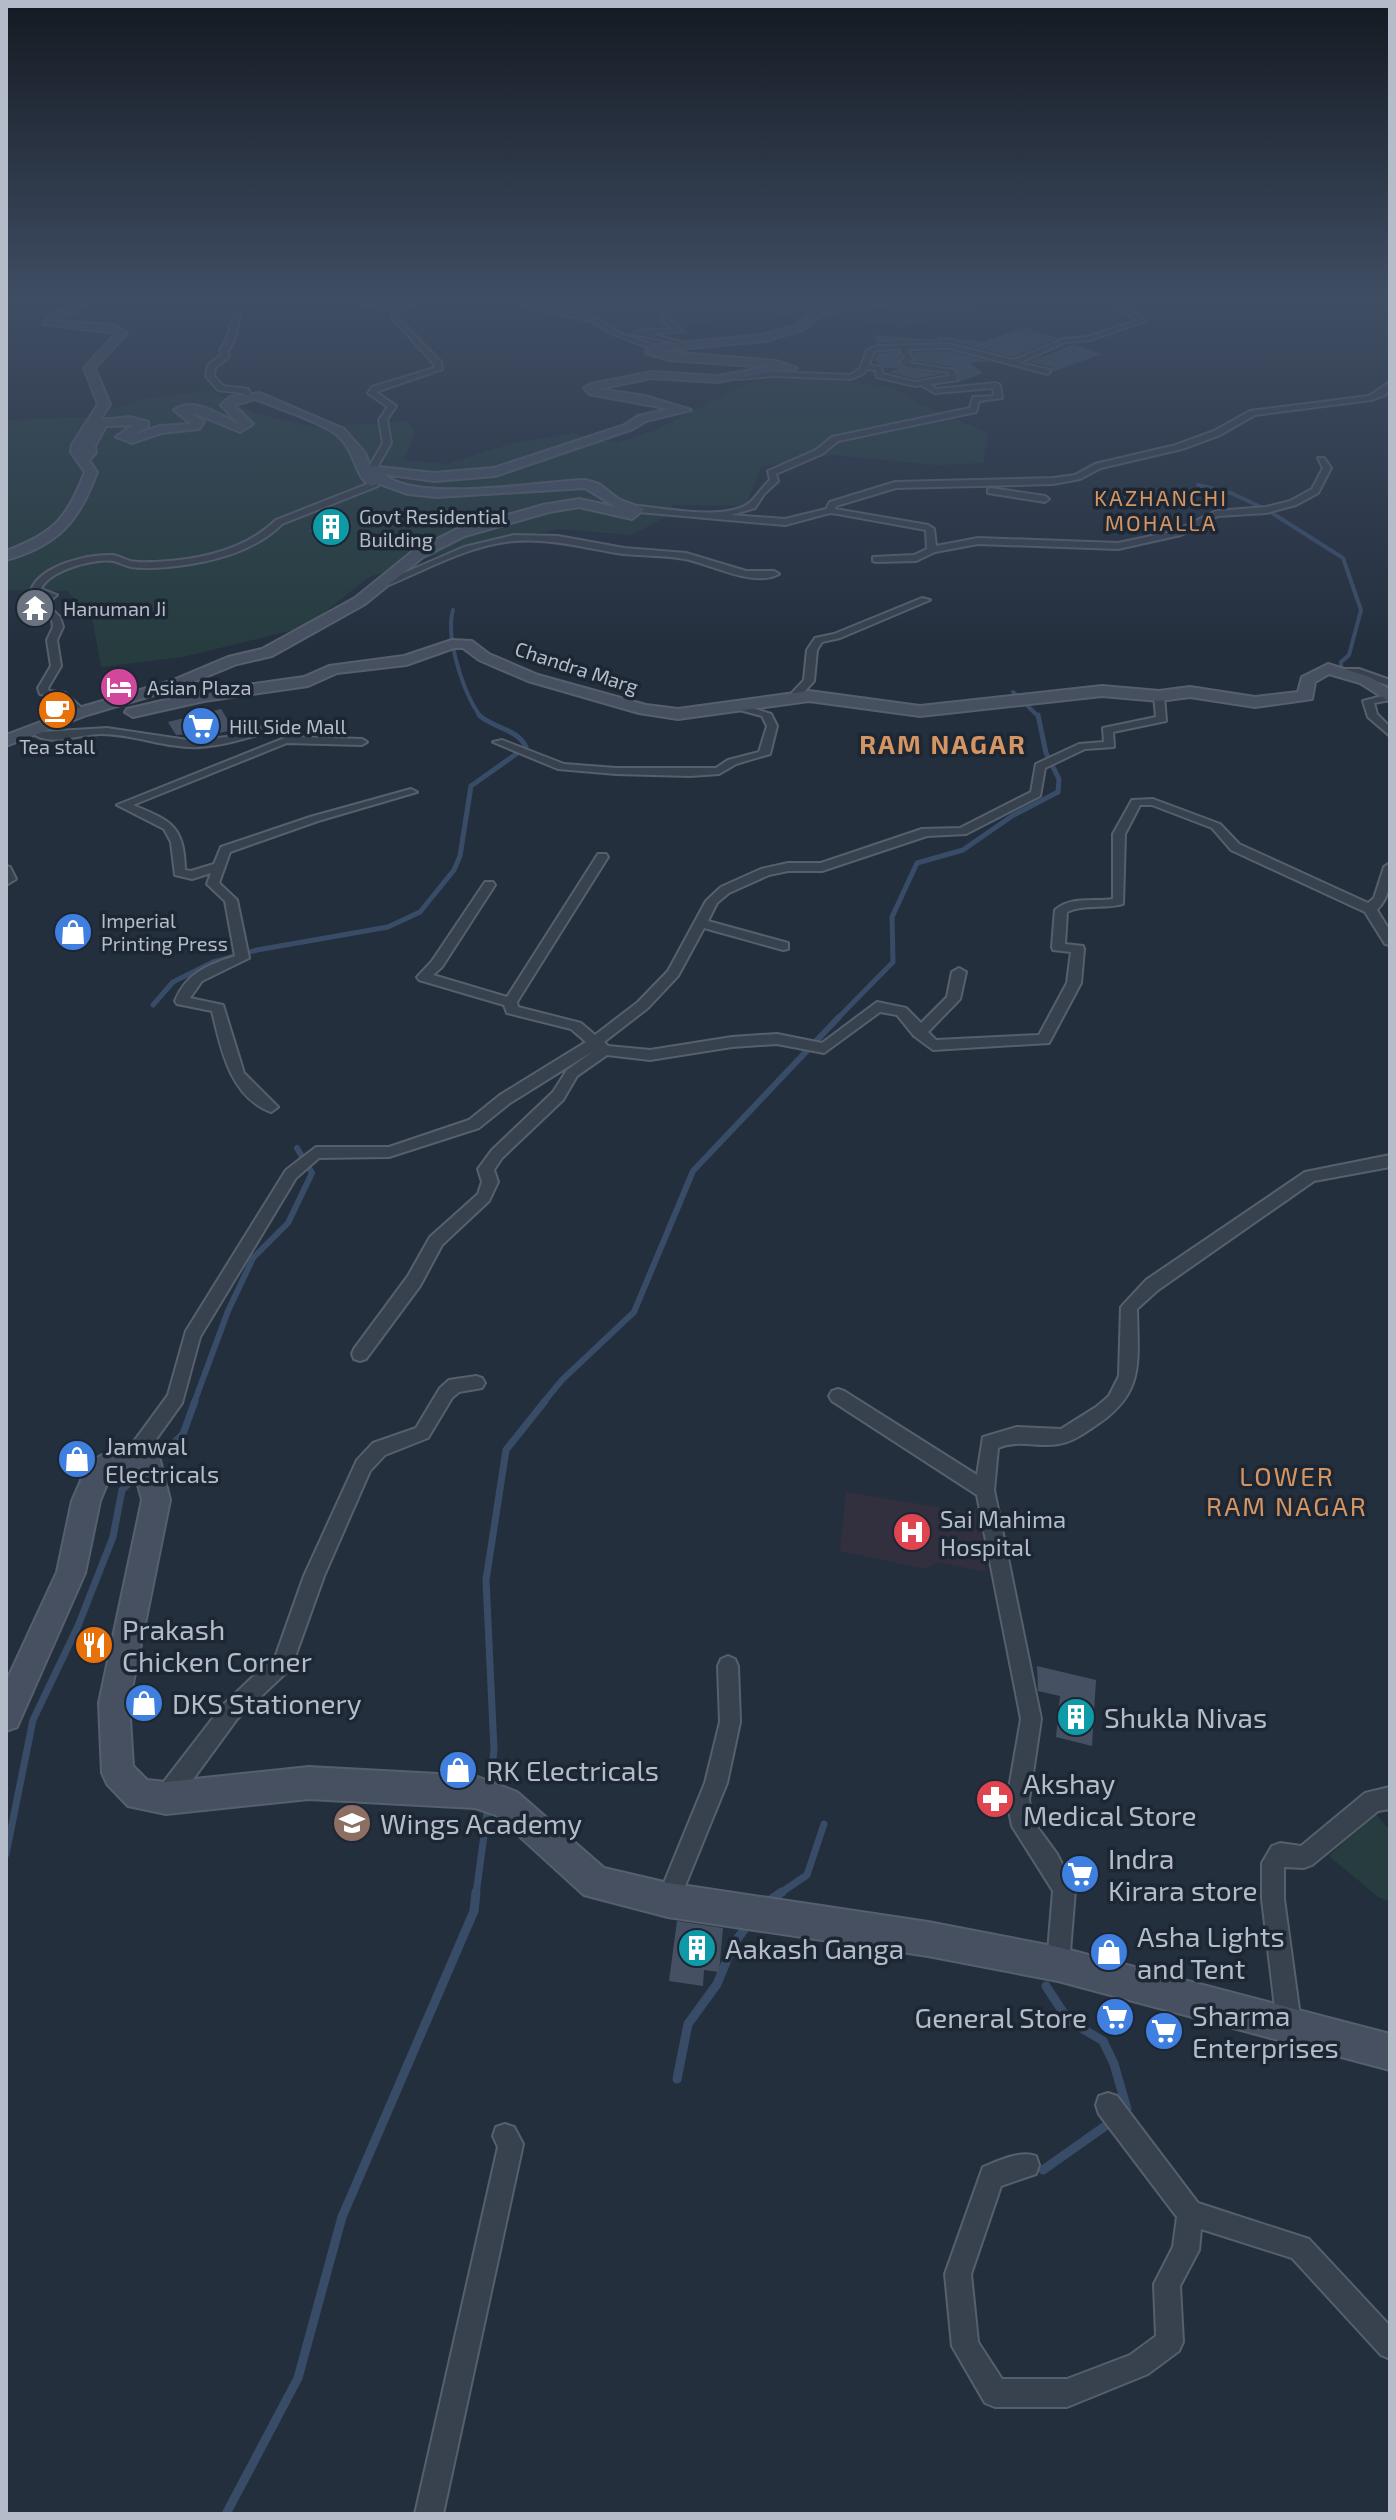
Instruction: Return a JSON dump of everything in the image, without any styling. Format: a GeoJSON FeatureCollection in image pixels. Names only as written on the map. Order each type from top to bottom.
{"type":"FeatureCollection","features":[{"type":"Feature","properties":{"kind":"street"},"geometry":{"type":"LineString","coordinates":[[6,556],[38,541],[76,511],[91,472],[77,452],[78,445],[99,413]]}},
{"type":"Feature","properties":{"kind":"street"},"geometry":{"type":"LineString","coordinates":[[83,458],[90,453],[89,446],[102,423],[130,421],[144,424],[122,437],[132,439],[160,430],[195,427],[198,422],[184,413]]}},
{"type":"Feature","properties":{"kind":"street"},"geometry":{"type":"LineString","coordinates":[[209,413],[229,425],[240,428],[247,424],[235,413]]}},
{"type":"Feature","properties":{"kind":"street"},"geometry":{"type":"LineString","coordinates":[[296,413],[340,432],[361,456],[367,478],[375,484],[396,494],[412,491]]}},
{"type":"Feature","properties":{"kind":"street"},"geometry":{"type":"LineString","coordinates":[[372,469],[387,443],[383,420],[388,413]]}},
{"type":"Feature","properties":{"kind":"street"},"geometry":{"type":"LineString","coordinates":[[372,469],[434,477],[495,472],[629,427],[642,418],[671,413]]}},
{"type":"Feature","properties":{"kind":"street"},"geometry":{"type":"LineString","coordinates":[[715,516],[752,506],[761,492],[774,481],[771,473],[819,452],[835,439],[961,413]]}},
{"type":"Feature","properties":{"kind":"street"},"geometry":{"type":"LineString","coordinates":[[829,511],[833,504],[895,485],[981,485],[1077,477],[1098,466],[1179,447],[1217,433],[1256,413]]}},
{"type":"Feature","properties":{"kind":"street"},"geometry":{"type":"LineString","coordinates":[[876,559],[916,558],[932,550],[978,541],[1118,546],[1178,533],[1216,514],[1266,510],[1293,503],[1315,491],[1327,468],[1321,460]]}},
{"type":"Feature","properties":{"kind":"street"},"geometry":{"type":"LineString","coordinates":[[372,469],[375,476],[388,487],[412,491],[597,486],[616,503],[680,515],[785,522],[829,511],[853,511],[887,523],[923,525],[930,529],[932,550]]}},
{"type":"Feature","properties":{"kind":"street"},"geometry":{"type":"LineString","coordinates":[[81,712],[61,695],[45,694],[43,688],[58,668],[59,658],[52,640],[58,627],[57,619],[40,604],[52,595],[36,590],[36,584],[46,572],[111,558],[129,565],[156,565],[218,554],[271,533],[279,522],[375,484]]}},
{"type":"Feature","properties":{"kind":"street"},"geometry":{"type":"LineString","coordinates":[[981,485],[982,489],[989,491],[1045,499]]}},
{"type":"Feature","properties":{"kind":"street"},"geometry":{"type":"LineString","coordinates":[[6,743],[81,712],[176,684],[233,660],[267,653],[339,614],[386,583],[418,554],[468,530],[548,508],[579,503],[632,515],[639,509]]}},
{"type":"Feature","properties":{"kind":"street"},"geometry":{"type":"LineString","coordinates":[[386,583],[467,549],[514,538],[558,539],[624,551],[686,556],[745,574],[774,574]]}},
{"type":"Feature","properties":{"kind":"street"},"geometry":{"type":"LineString","coordinates":[[794,697],[809,681],[812,650],[819,640],[837,636],[925,600]]}},
{"type":"Feature","properties":{"kind":"street","name":"Chandra Marg"},"geometry":{"type":"LineString","coordinates":[[6,743],[86,721],[204,696],[308,681],[334,669],[406,660],[459,644],[533,678],[645,710],[678,714],[794,697],[831,697],[875,707],[920,711],[1102,691],[1159,696],[1190,692],[1255,702],[1306,696],[1307,680],[1328,669],[1344,672]]}},
{"type":"Feature","properties":{"kind":"street"},"geometry":{"type":"LineString","coordinates":[[1344,672],[1359,672],[1390,683]]}},
{"type":"Feature","properties":{"kind":"street"},"geometry":{"type":"LineString","coordinates":[[1344,672],[1365,680],[1390,697]]}},
{"type":"Feature","properties":{"kind":"street"},"geometry":{"type":"LineString","coordinates":[[360,1354],[414,1281],[436,1241],[484,1197],[490,1182],[486,1169],[497,1154],[558,1096],[572,1073],[673,973],[712,901],[725,890],[765,872],[788,867],[822,867],[926,832],[962,831],[1036,794],[1040,766],[1083,746],[1110,745],[1107,730],[1162,719],[1159,696]]}},
{"type":"Feature","properties":{"kind":"street"},"geometry":{"type":"LineString","coordinates":[[1390,697],[1368,701],[1372,715],[1390,733]]}},
{"type":"Feature","properties":{"kind":"street"},"geometry":{"type":"LineString","coordinates":[[498,742],[562,767],[690,773],[719,771],[732,762],[764,754],[772,726],[766,714],[740,707]]}},
{"type":"Feature","properties":{"kind":"street"},"geometry":{"type":"LineString","coordinates":[[40,735],[50,738],[91,730],[112,731],[148,739],[197,744],[279,726],[289,728],[293,739]]}},
{"type":"Feature","properties":{"kind":"street"},"geometry":{"type":"LineString","coordinates":[[220,866],[192,875],[179,872],[179,842],[172,828],[123,805],[293,739],[362,742]]}},
{"type":"Feature","properties":{"kind":"street"},"geometry":{"type":"LineString","coordinates":[[271,1107],[249,1092],[236,1076],[218,1008],[182,1001],[185,990],[200,974],[242,958],[231,900],[213,884],[225,850],[314,819],[411,792]]}},
{"type":"Feature","properties":{"kind":"street"},"geometry":{"type":"LineString","coordinates":[[602,857],[510,1002],[512,1010],[576,1026],[599,1046],[650,1055],[732,1042],[777,1039],[824,1048],[877,1007],[901,1011],[933,1045],[1044,1040],[1074,983],[1078,949],[1058,947],[1061,910],[1070,904],[1107,905],[1119,901],[1119,834],[1136,802],[1153,802],[1216,826],[1235,847],[1372,911],[1390,913]]}},
{"type":"Feature","properties":{"kind":"street"},"geometry":{"type":"LineString","coordinates":[[1372,911],[1380,899],[1390,867]]}},
{"type":"Feature","properties":{"kind":"street"},"geometry":{"type":"LineString","coordinates":[[6,870],[10,879],[6,881]]}},
{"type":"Feature","properties":{"kind":"street"},"geometry":{"type":"LineString","coordinates":[[489,885],[437,964],[424,977],[510,1002]]}},
{"type":"Feature","properties":{"kind":"street"},"geometry":{"type":"LineString","coordinates":[[1372,911],[1390,941]]}},
{"type":"Feature","properties":{"kind":"street"},"geometry":{"type":"LineString","coordinates":[[701,923],[783,946]]}},
{"type":"Feature","properties":{"kind":"street"},"geometry":{"type":"LineString","coordinates":[[919,1033],[953,999],[959,972]]}},
{"type":"Feature","properties":{"kind":"street"},"geometry":{"type":"LineString","coordinates":[[141,1462],[176,1398],[192,1336],[291,1174],[316,1153],[389,1152],[474,1124],[505,1099],[599,1046]]}},
{"type":"Feature","properties":{"kind":"street"},"geometry":{"type":"LineString","coordinates":[[1058,1964],[1064,1890],[1049,1862],[1023,1826],[1018,1800],[1031,1719],[985,1490],[989,1443],[1011,1433],[1060,1437],[1107,1412],[1124,1393],[1128,1369],[1129,1307],[1152,1285],[1310,1176],[1390,1161]]}},
{"type":"Feature","properties":{"kind":"street"},"geometry":{"type":"LineString","coordinates":[[166,1798],[230,1712],[284,1661],[314,1576],[363,1466],[379,1449],[422,1433],[446,1393],[455,1385],[476,1383]]}},
{"type":"Feature","properties":{"kind":"street"},"geometry":{"type":"LineString","coordinates":[[838,1396],[985,1490]]}},
{"type":"Feature","properties":{"kind":"street"},"geometry":{"type":"LineString","coordinates":[[6,1716],[71,1573],[86,1501],[99,1471],[116,1460],[141,1462]]}},
{"type":"Feature","properties":{"kind":"street"},"geometry":{"type":"LineString","coordinates":[[141,1462],[156,1500],[114,1703],[118,1773],[139,1795],[166,1798],[309,1783],[491,1797],[596,1883],[668,1900],[928,1939],[1058,1964],[1390,2052]]}},
{"type":"Feature","properties":{"kind":"street"},"geometry":{"type":"LineString","coordinates":[[668,1900],[716,1783],[730,1722],[728,1666]]}},
{"type":"Feature","properties":{"kind":"street"},"geometry":{"type":"LineString","coordinates":[[1289,2024],[1273,1899],[1273,1863],[1280,1854],[1304,1857],[1373,1801],[1390,1798]]}},
{"type":"Feature","properties":{"kind":"street"},"geometry":{"type":"LineString","coordinates":[[1108,2105],[1190,2213],[1300,2248],[1390,2346]]}},
{"type":"Feature","properties":{"kind":"street"},"geometry":{"type":"LineString","coordinates":[[429,2514],[511,2144],[505,2136]]}},
{"type":"Feature","properties":{"kind":"street"},"geometry":{"type":"LineString","coordinates":[[1027,2165],[992,2176],[958,2274],[965,2346],[995,2393],[1067,2393],[1139,2365],[1170,2342],[1167,2284],[1186,2250],[1190,2213]]}},
{"type":"Feature","properties":{"kind":"shaded area","name":"Sai Mahima Hospital"},"geometry":{"type":"Polygon","coordinates":[[[846,1492],[980,1514],[986,1572],[938,1562],[925,1569],[840,1551],[846,1492]]]}},
{"type":"Feature","properties":{"kind":"green space"},"geometry":{"type":"Polygon","coordinates":[[[103,413],[252,413],[312,427],[408,421],[415,432],[404,460],[447,464],[510,444],[574,433],[617,443],[658,429],[690,413],[941,413],[988,433],[983,463],[936,465],[833,455],[761,467],[746,506],[672,505],[671,514],[632,535],[558,529],[465,546],[369,577],[306,627],[183,657],[101,667],[92,617],[67,591],[6,590],[6,420],[90,417],[103,413]]]}},
{"type":"Feature","properties":{"kind":"green space"},"geometry":{"type":"Polygon","coordinates":[[[1376,1814],[1390,1831],[1390,1902],[1378,1897],[1329,1856],[1376,1814]]]}},
{"type":"Feature","properties":{"kind":"building","name":"Govt Residential Building"},"geometry":{"type":"Polygon","coordinates":[[[331,517],[353,523],[331,536],[309,531],[331,517]]]}},
{"type":"Feature","properties":{"kind":"building","name":"Hill Side Mall"},"geometry":{"type":"Polygon","coordinates":[[[221,709],[234,730],[194,738],[190,734],[176,735],[168,722],[221,709]]]}},
{"type":"Feature","properties":{"kind":"building","name":"Shukla Nivas"},"geometry":{"type":"Polygon","coordinates":[[[1037,1666],[1096,1680],[1092,1746],[1056,1737],[1060,1696],[1038,1691],[1037,1666]]]}},
{"type":"Feature","properties":{"kind":"building","name":"Aakash Ganga"},"geometry":{"type":"Polygon","coordinates":[[[677,1921],[723,1928],[719,1972],[704,1970],[703,1986],[669,1981],[677,1921]]]}},
{"type":"Feature","properties":{"kind":"waterway"},"geometry":{"type":"LineString","coordinates":[[1198,485],[1231,493],[1263,508]]}},
{"type":"Feature","properties":{"kind":"waterway"},"geometry":{"type":"LineString","coordinates":[[1272,513],[1343,558],[1361,610],[1349,655],[1341,662],[1341,669]]}},
{"type":"Feature","properties":{"kind":"waterway"},"geometry":{"type":"LineString","coordinates":[[453,610],[452,635],[458,666],[468,695],[480,716]]}},
{"type":"Feature","properties":{"kind":"waterway"},"geometry":{"type":"LineString","coordinates":[[1013,692],[1038,716]]}},
{"type":"Feature","properties":{"kind":"waterway"},"geometry":{"type":"LineString","coordinates":[[153,1005],[173,982],[213,962],[257,950],[388,927],[420,912],[454,870],[460,856],[471,786],[526,747],[517,736],[480,716]]}},
{"type":"Feature","properties":{"kind":"waterway"},"geometry":{"type":"LineString","coordinates":[[837,1019],[893,962],[892,917],[917,863],[963,850],[1012,816],[1058,792],[1059,779],[1046,753],[1038,716]]}},
{"type":"Feature","properties":{"kind":"waterway"},"geometry":{"type":"LineString","coordinates":[[543,1403],[562,1380],[634,1312],[693,1171],[839,1017]]}},
{"type":"Feature","properties":{"kind":"waterway"},"geometry":{"type":"LineString","coordinates":[[194,1403],[228,1311],[253,1258],[288,1223],[312,1173],[297,1148]]}},
{"type":"Feature","properties":{"kind":"waterway"},"geometry":{"type":"LineString","coordinates":[[153,1462],[183,1434],[195,1401]]}},
{"type":"Feature","properties":{"kind":"waterway"},"geometry":{"type":"LineString","coordinates":[[490,1787],[494,1750],[486,1580],[506,1450],[545,1401]]}},
{"type":"Feature","properties":{"kind":"waterway"},"geometry":{"type":"LineString","coordinates":[[6,1854],[33,1720],[78,1626],[113,1537],[122,1490],[141,1472]]}},
{"type":"Feature","properties":{"kind":"waterway"},"geometry":{"type":"LineString","coordinates":[[476,1894],[488,1806]]}},
{"type":"Feature","properties":{"kind":"waterway"},"geometry":{"type":"LineString","coordinates":[[779,1894],[807,1875],[824,1824]]}},
{"type":"Feature","properties":{"kind":"waterway"},"geometry":{"type":"LineString","coordinates":[[226,2514],[298,2378],[342,2217],[474,1911],[476,1892]]}},
{"type":"Feature","properties":{"kind":"waterway"},"geometry":{"type":"LineString","coordinates":[[766,1903],[782,1892]]}},
{"type":"Feature","properties":{"kind":"waterway"},"geometry":{"type":"LineString","coordinates":[[677,2079],[688,2024],[717,1984],[734,1943],[744,1930]]}},
{"type":"Feature","properties":{"kind":"waterway"},"geometry":{"type":"LineString","coordinates":[[1046,1986],[1068,2020],[1103,2041],[1114,2064],[1127,2109],[1122,2112]]}},
{"type":"Feature","properties":{"kind":"waterway"},"geometry":{"type":"LineString","coordinates":[[1043,2170],[1111,2122]]}},
{"type":"Feature","properties":{"kind":"place","name":"Govt Residential Building"},"geometry":{"type":"Point","coordinates":[331,527]}},
{"type":"Feature","properties":{"kind":"place","name":"Hanuman Ji"},"geometry":{"type":"Point","coordinates":[35,608]}},
{"type":"Feature","properties":{"kind":"place","name":"Asian Plaza"},"geometry":{"type":"Point","coordinates":[119,687]}},
{"type":"Feature","properties":{"kind":"place","name":"Tea stall"},"geometry":{"type":"Point","coordinates":[57,710]}},
{"type":"Feature","properties":{"kind":"place","name":"Hill Side Mall"},"geometry":{"type":"Point","coordinates":[201,726]}},
{"type":"Feature","properties":{"kind":"place","name":"Imperial Printing Press"},"geometry":{"type":"Point","coordinates":[73,932]}},
{"type":"Feature","properties":{"kind":"place","name":"Jamwal Electricals"},"geometry":{"type":"Point","coordinates":[77,1459]}},
{"type":"Feature","properties":{"kind":"place","name":"Sai Mahima Hospital"},"geometry":{"type":"Point","coordinates":[912,1532]}},
{"type":"Feature","properties":{"kind":"place","name":"Prakash Chicken Corner"},"geometry":{"type":"Point","coordinates":[94,1645]}},
{"type":"Feature","properties":{"kind":"place","name":"DKS Stationery"},"geometry":{"type":"Point","coordinates":[144,1703]}},
{"type":"Feature","properties":{"kind":"place","name":"Shukla Nivas"},"geometry":{"type":"Point","coordinates":[1076,1717]}},
{"type":"Feature","properties":{"kind":"place","name":"RK Electricals"},"geometry":{"type":"Point","coordinates":[458,1770]}},
{"type":"Feature","properties":{"kind":"place","name":"Akshay Medical Store"},"geometry":{"type":"Point","coordinates":[995,1799]}},
{"type":"Feature","properties":{"kind":"place","name":"Wings Academy"},"geometry":{"type":"Point","coordinates":[352,1823]}},
{"type":"Feature","properties":{"kind":"place","name":"Indra Kirara store"},"geometry":{"type":"Point","coordinates":[1080,1874]}},
{"type":"Feature","properties":{"kind":"place","name":"Aakash Ganga"},"geometry":{"type":"Point","coordinates":[697,1948]}},
{"type":"Feature","properties":{"kind":"place","name":"Asha Lights and Tent"},"geometry":{"type":"Point","coordinates":[1109,1952]}},
{"type":"Feature","properties":{"kind":"place","name":"General Store"},"geometry":{"type":"Point","coordinates":[1115,2017]}},
{"type":"Feature","properties":{"kind":"place","name":"Sharma Enterprises"},"geometry":{"type":"Point","coordinates":[1164,2031]}},
{"type":"Feature","properties":{"kind":"district","name":"KAZHANCHI MOHALLA"},"geometry":{"type":"Point","coordinates":[1161,510]}},
{"type":"Feature","properties":{"kind":"district","name":"RAM NAGAR"},"geometry":{"type":"Point","coordinates":[943,743]}},
{"type":"Feature","properties":{"kind":"district","name":"LOWER RAM NAGAR"},"geometry":{"type":"Point","coordinates":[1287,1490]}}]}
